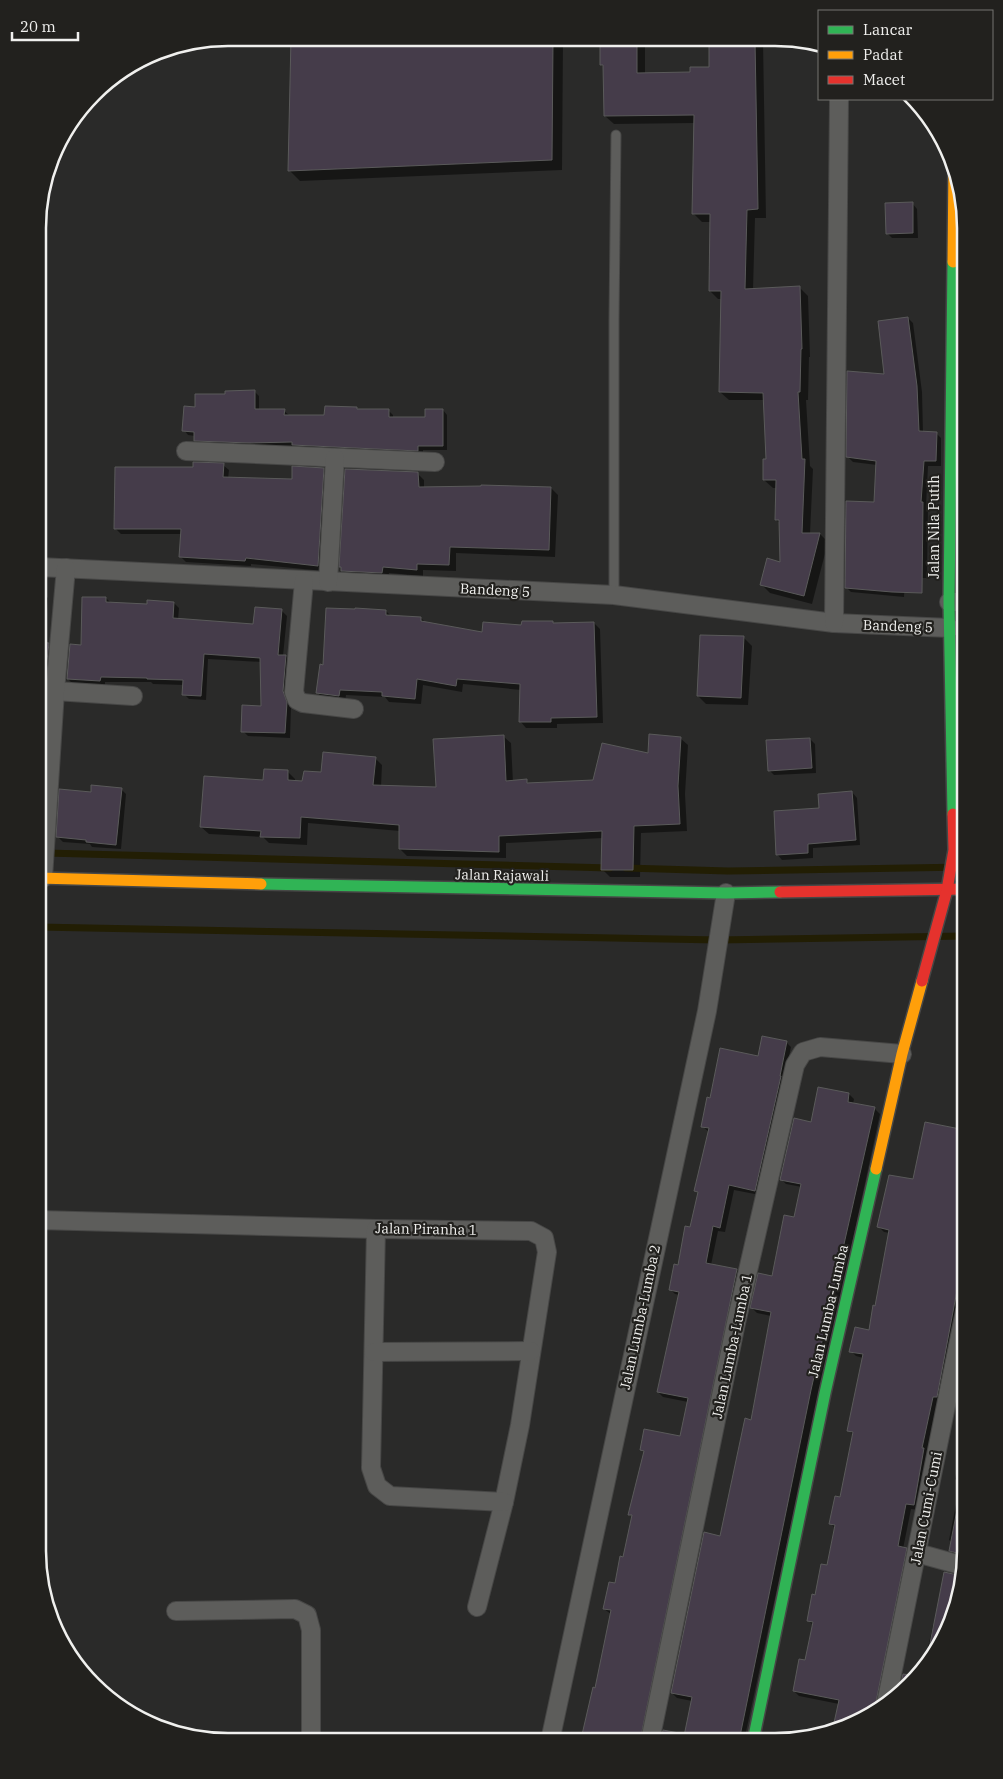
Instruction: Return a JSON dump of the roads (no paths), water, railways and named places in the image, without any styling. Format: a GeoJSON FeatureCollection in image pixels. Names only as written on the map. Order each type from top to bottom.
{"type":"FeatureCollection","features":[{"type":"Feature","properties":{"kind":"street"},"geometry":{"type":"LineString","coordinates":[[834,624],[839,100]]}},
{"type":"Feature","properties":{"kind":"street"},"geometry":{"type":"LineString","coordinates":[[186,451],[435,462]]}},
{"type":"Feature","properties":{"kind":"street"},"geometry":{"type":"LineString","coordinates":[[328,582],[335,458]]}},
{"type":"Feature","properties":{"kind":"street","name":"Jalan Nila Putih"},"geometry":{"type":"LineString","coordinates":[[957,492],[957,602],[950,628],[957,713]]}},
{"type":"Feature","properties":{"kind":"street","name":"Bandeng 5"},"geometry":{"type":"LineString","coordinates":[[46,567],[614,595],[834,624],[950,628]]}},
{"type":"Feature","properties":{"kind":"street"},"geometry":{"type":"LineString","coordinates":[[46,721],[47,690],[66,568]]}},
{"type":"Feature","properties":{"kind":"street"},"geometry":{"type":"LineString","coordinates":[[304,581],[294,692],[297,700],[303,704],[354,709]]}},
{"type":"Feature","properties":{"kind":"street"},"geometry":{"type":"LineString","coordinates":[[47,690],[133,696]]}},
{"type":"Feature","properties":{"kind":"street","name":"Jalan Nila Putih"},"geometry":{"type":"LineString","coordinates":[[947,890],[954,850],[957,756]]}},
{"type":"Feature","properties":{"kind":"street","name":"Jalan Rajawali"},"geometry":{"type":"LineString","coordinates":[[46,878],[360,887],[726,893],[957,889]]}},
{"type":"Feature","properties":{"kind":"street","name":"Jalan Lumba-Lumba"},"geometry":{"type":"LineString","coordinates":[[756,1733],[825,1393],[902,1054],[947,890]]}},
{"type":"Feature","properties":{"kind":"street","name":"Jalan Lumba-Lumba 2"},"geometry":{"type":"LineString","coordinates":[[552,1733],[707,1011],[726,893]]}},
{"type":"Feature","properties":{"kind":"street","name":"Jalan Lumba-Lumba 1"},"geometry":{"type":"LineString","coordinates":[[652,1733],[734,1332],[795,1065],[802,1052],[820,1047],[902,1054]]}},
{"type":"Feature","properties":{"kind":"street","name":"Jalan Piranha 1"},"geometry":{"type":"LineString","coordinates":[[46,1220],[531,1231],[544,1238],[547,1252],[520,1426],[504,1502],[478,1607]]}},
{"type":"Feature","properties":{"kind":"street"},"geometry":{"type":"LineString","coordinates":[[376,1229],[371,1468],[377,1486],[390,1496],[504,1502]]}},
{"type":"Feature","properties":{"kind":"street"},"geometry":{"type":"LineString","coordinates":[[374,1352],[531,1351]]}},
{"type":"Feature","properties":{"kind":"street","name":"Jalan Cumi-Cumi"},"geometry":{"type":"LineString","coordinates":[[888,1693],[957,1351]]}},
{"type":"Feature","properties":{"kind":"street"},"geometry":{"type":"LineString","coordinates":[[917,1553],[956,1564]]}},
{"type":"Feature","properties":{"kind":"street"},"geometry":{"type":"LineString","coordinates":[[176,1611],[295,1609],[307,1615],[311,1630],[311,1733]]}},
{"type":"Feature","properties":{"kind":"lane"},"geometry":{"type":"LineString","coordinates":[[614,595],[616,135]]}},
{"type":"Feature","properties":{"kind":"waterway"},"geometry":{"type":"LineString","coordinates":[[46,853],[610,868]]}},
{"type":"Feature","properties":{"kind":"waterway"},"geometry":{"type":"LineString","coordinates":[[626,868],[728,871],[957,867]]}},
{"type":"Feature","properties":{"kind":"waterway"},"geometry":{"type":"LineString","coordinates":[[46,927],[718,940],[957,936]]}}]}
